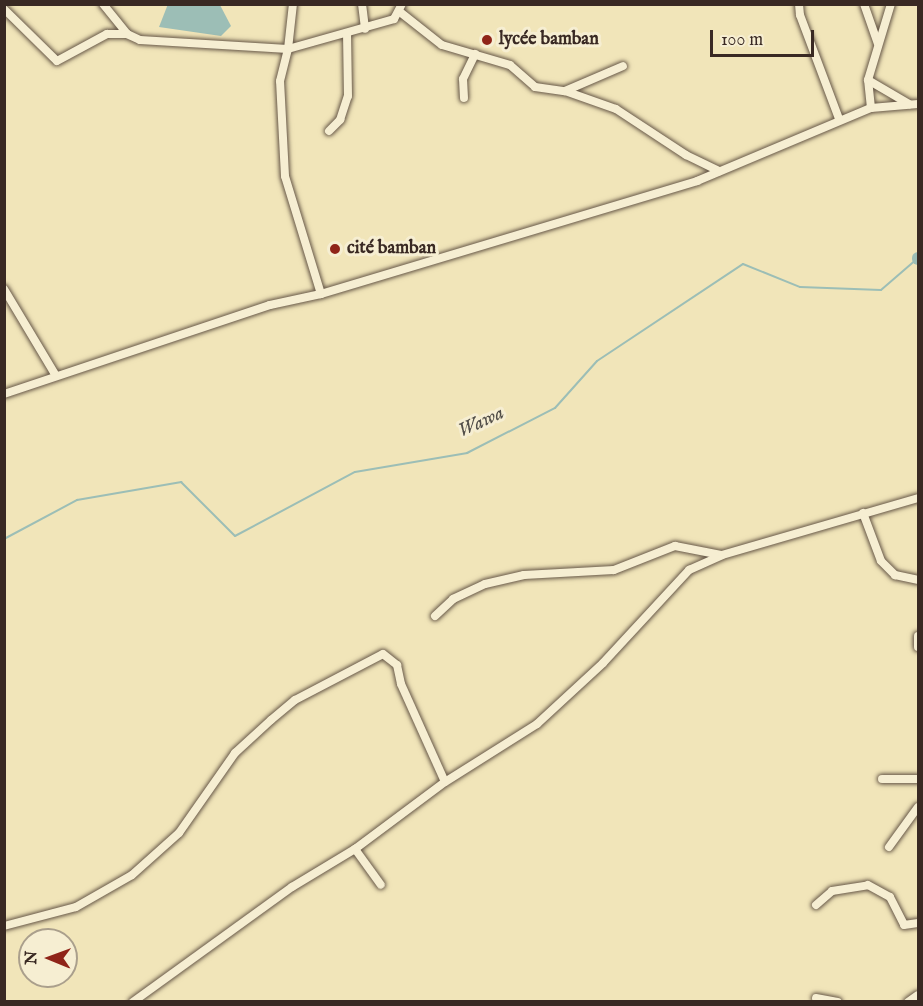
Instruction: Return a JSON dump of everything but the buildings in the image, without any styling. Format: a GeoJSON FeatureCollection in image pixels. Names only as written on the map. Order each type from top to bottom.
{"type":"FeatureCollection","features":[{"type":"Feature","properties":{"kind":"street"},"geometry":{"type":"LineString","coordinates":[[103,4],[127,34]]}},
{"type":"Feature","properties":{"kind":"street"},"geometry":{"type":"LineString","coordinates":[[293,4],[288,49],[280,81],[285,176],[321,294]]}},
{"type":"Feature","properties":{"kind":"street"},"geometry":{"type":"LineString","coordinates":[[362,4],[365,29]]}},
{"type":"Feature","properties":{"kind":"street"},"geometry":{"type":"LineString","coordinates":[[799,4],[839,119]]}},
{"type":"Feature","properties":{"kind":"street"},"geometry":{"type":"LineString","coordinates":[[864,4],[878,44]]}},
{"type":"Feature","properties":{"kind":"street"},"geometry":{"type":"LineString","coordinates":[[871,108],[868,80],[891,4]]}},
{"type":"Feature","properties":{"kind":"street"},"geometry":{"type":"LineString","coordinates":[[4,9],[57,61],[107,34],[127,34],[140,40],[288,49],[347,35],[394,19],[401,8],[442,45],[516,69],[535,87],[566,91],[616,108],[686,155],[720,171]]}},
{"type":"Feature","properties":{"kind":"street"},"geometry":{"type":"LineString","coordinates":[[330,131],[340,120],[348,96],[347,35]]}},
{"type":"Feature","properties":{"kind":"street"},"geometry":{"type":"LineString","coordinates":[[464,98],[463,79],[475,54]]}},
{"type":"Feature","properties":{"kind":"street"},"geometry":{"type":"LineString","coordinates":[[566,91],[623,66]]}},
{"type":"Feature","properties":{"kind":"street"},"geometry":{"type":"LineString","coordinates":[[868,80],[914,104]]}},
{"type":"Feature","properties":{"kind":"street"},"geometry":{"type":"LineString","coordinates":[[4,394],[270,305],[321,294],[720,171],[839,119],[871,108],[914,104]]}},
{"type":"Feature","properties":{"kind":"street"},"geometry":{"type":"LineString","coordinates":[[4,289],[56,376]]}},
{"type":"Feature","properties":{"kind":"street"},"geometry":{"type":"LineString","coordinates":[[133,1002],[292,887],[355,849],[445,782],[537,724],[603,663],[689,570],[722,555],[918,498]]}},
{"type":"Feature","properties":{"kind":"street"},"geometry":{"type":"LineString","coordinates":[[863,513],[881,561],[895,575],[918,580]]}},
{"type":"Feature","properties":{"kind":"street"},"geometry":{"type":"LineString","coordinates":[[435,616],[453,599],[485,584],[524,575],[614,570],[646,561],[675,546],[722,555]]}},
{"type":"Feature","properties":{"kind":"street"},"geometry":{"type":"LineString","coordinates":[[4,926],[76,907],[132,875],[179,833],[235,753],[271,720],[295,700],[383,654],[397,665],[401,684],[445,782]]}},
{"type":"Feature","properties":{"kind":"street"},"geometry":{"type":"LineString","coordinates":[[882,779],[918,779]]}},
{"type":"Feature","properties":{"kind":"street"},"geometry":{"type":"LineString","coordinates":[[889,847],[918,807]]}},
{"type":"Feature","properties":{"kind":"street"},"geometry":{"type":"LineString","coordinates":[[355,849],[381,885]]}},
{"type":"Feature","properties":{"kind":"street"},"geometry":{"type":"LineString","coordinates":[[816,905],[832,891],[868,885],[890,897],[904,925],[918,923]]}},
{"type":"Feature","properties":{"kind":"street"},"geometry":{"type":"LineString","coordinates":[[908,1002],[916,997]]}},
{"type":"Feature","properties":{"kind":"street"},"geometry":{"type":"LineString","coordinates":[[816,998],[838,1002]]}},
{"type":"Feature","properties":{"kind":"water"},"geometry":{"type":"Polygon","coordinates":[[[168,4],[220,5],[231,26],[221,36],[159,27],[168,4]]]}},
{"type":"Feature","properties":{"kind":"waterway","name":"Wawa"},"geometry":{"type":"LineString","coordinates":[[4,539],[77,500],[181,482],[235,536],[355,472],[467,453],[555,408],[597,361],[743,264],[800,287],[881,290],[918,258]]}},
{"type":"Feature","properties":{"kind":"place","name":"lycée bamban"},"geometry":{"type":"Point","coordinates":[487,40]}},
{"type":"Feature","properties":{"kind":"place","name":"cité bamban"},"geometry":{"type":"Point","coordinates":[335,249]}}]}
